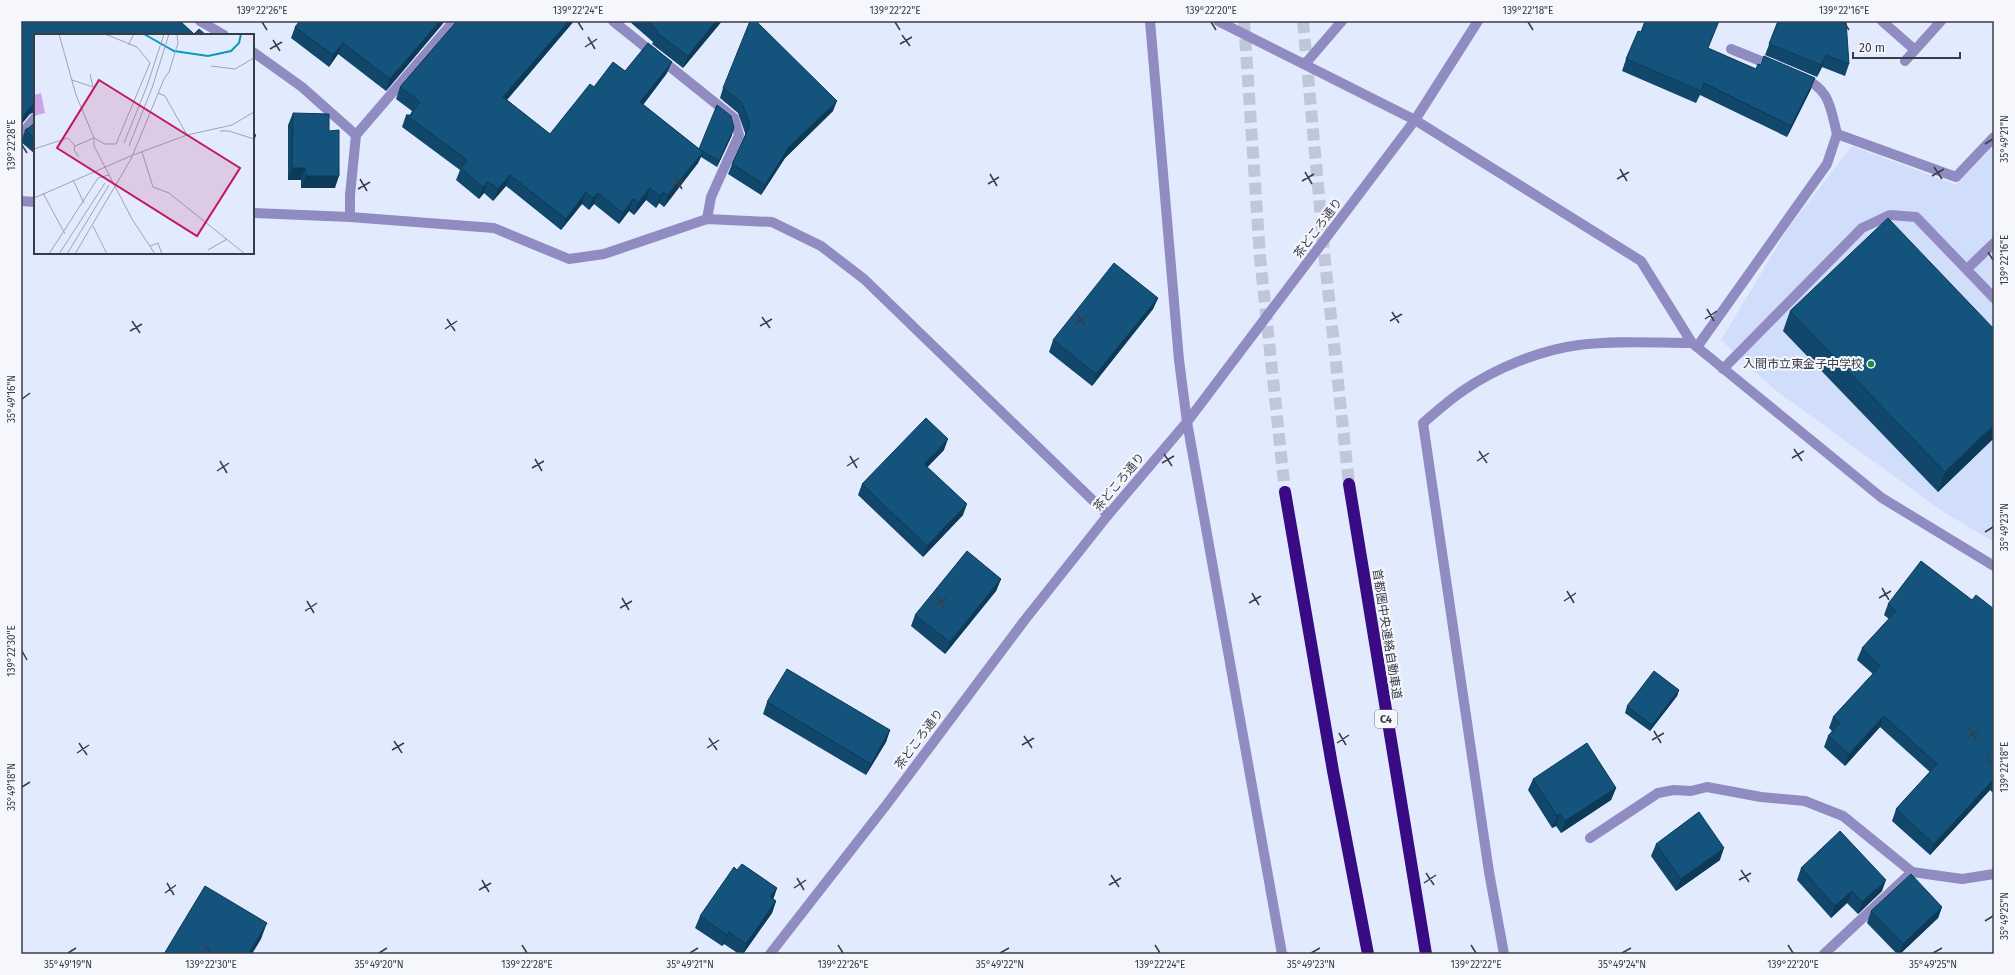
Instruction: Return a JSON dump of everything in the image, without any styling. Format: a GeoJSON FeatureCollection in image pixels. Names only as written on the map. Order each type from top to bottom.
{"type":"FeatureCollection","features":[{"type":"Feature","properties":{"kind":"highway","name":"首都圏中央連絡自動車道"},"geometry":{"type":"LineString","coordinates":[[1349,484],[1426,954]]}},
{"type":"Feature","properties":{"kind":"highway"},"geometry":{"type":"LineString","coordinates":[[1286,492],[1333,771],[1368,954]]}},
{"type":"Feature","properties":{"kind":"street"},"geometry":{"type":"LineString","coordinates":[[200,21],[222,34]]}},
{"type":"Feature","properties":{"kind":"street"},"geometry":{"type":"LineString","coordinates":[[350,217],[350,195],[356,136],[454,21]]}},
{"type":"Feature","properties":{"kind":"street"},"geometry":{"type":"LineString","coordinates":[[613,21],[734,118],[739,135],[711,197],[707,219]]}},
{"type":"Feature","properties":{"kind":"street"},"geometry":{"type":"LineString","coordinates":[[1150,21],[1179,360],[1188,422],[1282,954]]}},
{"type":"Feature","properties":{"kind":"street"},"geometry":{"type":"LineString","coordinates":[[1218,21],[1415,120],[1641,261],[1695,345],[1882,498],[1994,566]]}},
{"type":"Feature","properties":{"kind":"street"},"geometry":{"type":"LineString","coordinates":[[1305,64],[1342,21]]}},
{"type":"Feature","properties":{"kind":"street","name":"茶どころ通り"},"geometry":{"type":"LineString","coordinates":[[770,954],[887,804],[1024,620],[1108,515],[1188,422],[1415,120],[1478,21]]}},
{"type":"Feature","properties":{"kind":"street"},"geometry":{"type":"LineString","coordinates":[[1882,21],[1915,50]]}},
{"type":"Feature","properties":{"kind":"street"},"geometry":{"type":"LineString","coordinates":[[1905,61],[1941,21]]}},
{"type":"Feature","properties":{"kind":"street"},"geometry":{"type":"LineString","coordinates":[[1695,345],[1826,164],[1838,134],[1828,99],[1822,89],[1811,81],[1731,49]]}},
{"type":"Feature","properties":{"kind":"street"},"geometry":{"type":"LineString","coordinates":[[254,53],[302,87],[356,136]]}},
{"type":"Feature","properties":{"kind":"street"},"geometry":{"type":"LineString","coordinates":[[21,136],[34,119]]}},
{"type":"Feature","properties":{"kind":"street"},"geometry":{"type":"LineString","coordinates":[[1838,134],[1956,177],[1994,137]]}},
{"type":"Feature","properties":{"kind":"street"},"geometry":{"type":"LineString","coordinates":[[21,201],[34,202]]}},
{"type":"Feature","properties":{"kind":"street"},"geometry":{"type":"LineString","coordinates":[[254,213],[350,217],[494,228],[569,259],[604,254],[707,219],[772,222],[821,246],[864,279],[1108,515]]}},
{"type":"Feature","properties":{"kind":"street"},"geometry":{"type":"LineString","coordinates":[[1723,369],[1862,228],[1890,215],[1916,217],[1994,298]]}},
{"type":"Feature","properties":{"kind":"street"},"geometry":{"type":"LineString","coordinates":[[1967,269],[1994,244]]}},
{"type":"Feature","properties":{"kind":"street"},"geometry":{"type":"LineString","coordinates":[[1504,954],[1489,872],[1423,423],[1464,390],[1506,367],[1547,352],[1578,345],[1610,342],[1695,345]]}},
{"type":"Feature","properties":{"kind":"street"},"geometry":{"type":"LineString","coordinates":[[1590,838],[1658,793],[1674,790],[1691,791],[1707,787],[1761,797],[1805,801],[1843,816],[1912,872],[1962,880],[1994,874]]}},
{"type":"Feature","properties":{"kind":"street"},"geometry":{"type":"LineString","coordinates":[[1824,954],[1912,872]]}},
{"type":"Feature","properties":{"kind":"shaded area","name":"入間市立東金子中学校"},"geometry":{"type":"Polygon","coordinates":[[[1852,146],[1956,185],[1994,146],[1994,542],[1942,511],[1774,389],[1721,340],[1787,230],[1852,146]]]}},
{"type":"Feature","properties":{"kind":"building"},"geometry":{"type":"Polygon","coordinates":[[[21,21],[180,21],[194,34],[34,34],[34,103],[21,118],[21,21]]]}},
{"type":"Feature","properties":{"kind":"building"},"geometry":{"type":"Polygon","coordinates":[[[300,21],[440,21],[390,79],[343,43],[333,55],[295,27],[300,21]]]}},
{"type":"Feature","properties":{"kind":"building"},"geometry":{"type":"Polygon","coordinates":[[[457,21],[569,21],[503,97],[550,134],[590,84],[594,87],[613,62],[625,71],[648,43],[672,62],[640,102],[703,152],[668,195],[663,192],[660,196],[650,188],[638,203],[633,199],[623,213],[598,193],[593,198],[586,192],[566,219],[510,175],[498,189],[488,181],[483,187],[461,168],[467,160],[406,115],[412,115],[411,114],[420,102],[400,87],[457,21]]]}},
{"type":"Feature","properties":{"kind":"building"},"geometry":{"type":"Polygon","coordinates":[[[647,21],[716,21],[688,56],[657,33],[658,31],[647,21]]]}},
{"type":"Feature","properties":{"kind":"building"},"geometry":{"type":"Polygon","coordinates":[[[750,21],[756,21],[837,101],[789,147],[765,185],[732,164],[749,127],[749,123],[742,103],[723,88],[750,21]]]}},
{"type":"Feature","properties":{"kind":"building"},"geometry":{"type":"Polygon","coordinates":[[[1645,21],[1719,21],[1708,48],[1756,69],[1758,64],[1761,65],[1764,56],[1815,78],[1791,126],[1704,83],[1701,91],[1626,59],[1638,31],[1641,32],[1645,21]]]}},
{"type":"Feature","properties":{"kind":"building"},"geometry":{"type":"Polygon","coordinates":[[[1778,21],[1846,21],[1849,64],[1826,55],[1821,65],[1769,44],[1778,21]]]}},
{"type":"Feature","properties":{"kind":"building"},"geometry":{"type":"Polygon","coordinates":[[[199,29],[205,34],[194,34],[199,29]]]}},
{"type":"Feature","properties":{"kind":"building"},"geometry":{"type":"Polygon","coordinates":[[[717,105],[731,116],[734,128],[719,161],[699,149],[717,105]]]}},
{"type":"Feature","properties":{"kind":"building"},"geometry":{"type":"Polygon","coordinates":[[[293,113],[329,114],[329,131],[339,130],[339,176],[306,176],[305,168],[292,168],[293,113]]]}},
{"type":"Feature","properties":{"kind":"building"},"geometry":{"type":"Polygon","coordinates":[[[34,123],[34,137],[25,130],[34,123]]]}},
{"type":"Feature","properties":{"kind":"building"},"geometry":{"type":"Polygon","coordinates":[[[1888,218],[1994,329],[1994,425],[1945,472],[1790,311],[1888,218]]]}},
{"type":"Feature","properties":{"kind":"building"},"geometry":{"type":"Polygon","coordinates":[[[1114,263],[1158,298],[1096,374],[1053,340],[1114,263]]]}},
{"type":"Feature","properties":{"kind":"building"},"geometry":{"type":"Polygon","coordinates":[[[926,418],[948,439],[924,464],[967,504],[927,546],[862,484],[926,418]]]}},
{"type":"Feature","properties":{"kind":"building"},"geometry":{"type":"Polygon","coordinates":[[[967,551],[1001,579],[950,642],[915,615],[967,551]]]}},
{"type":"Feature","properties":{"kind":"building"},"geometry":{"type":"Polygon","coordinates":[[[1921,561],[1972,600],[1976,595],[1994,609],[1994,779],[1934,844],[1896,809],[1937,764],[1884,716],[1849,754],[1828,736],[1840,723],[1833,717],[1880,666],[1862,648],[1896,611],[1888,604],[1921,561]]]}},
{"type":"Feature","properties":{"kind":"building"},"geometry":{"type":"Polygon","coordinates":[[[787,669],[890,730],[871,764],[767,702],[787,669]]]}},
{"type":"Feature","properties":{"kind":"building"},"geometry":{"type":"Polygon","coordinates":[[[1654,671],[1679,690],[1652,725],[1627,706],[1654,671]]]}},
{"type":"Feature","properties":{"kind":"building"},"geometry":{"type":"Polygon","coordinates":[[[1587,743],[1616,788],[1565,821],[1560,814],[1557,816],[1533,779],[1587,743]]]}},
{"type":"Feature","properties":{"kind":"building"},"geometry":{"type":"Polygon","coordinates":[[[1699,812],[1724,848],[1681,879],[1656,844],[1699,812]]]}},
{"type":"Feature","properties":{"kind":"building"},"geometry":{"type":"Polygon","coordinates":[[[1840,831],[1886,880],[1862,902],[1852,891],[1835,906],[1801,868],[1840,831]]]}},
{"type":"Feature","properties":{"kind":"building"},"geometry":{"type":"Polygon","coordinates":[[[742,864],[777,888],[770,897],[776,901],[746,944],[729,932],[727,935],[700,916],[734,867],[737,870],[742,864]]]}},
{"type":"Feature","properties":{"kind":"building"},"geometry":{"type":"Polygon","coordinates":[[[1911,874],[1942,907],[1903,944],[1871,911],[1911,874]]]}},
{"type":"Feature","properties":{"kind":"building"},"geometry":{"type":"Polygon","coordinates":[[[205,886],[267,923],[248,954],[164,954],[205,886]]]}},
{"type":"Feature","properties":{"kind":"tunnel"},"geometry":{"type":"LineString","coordinates":[[1244,21],[1260,257],[1285,492]]}},
{"type":"Feature","properties":{"kind":"tunnel"},"geometry":{"type":"LineString","coordinates":[[1303,21],[1324,252],[1349,484]]}},
{"type":"Feature","properties":{"kind":"place","name":"入間市立東金子中学校"},"geometry":{"type":"Point","coordinates":[1871,364]}}]}
